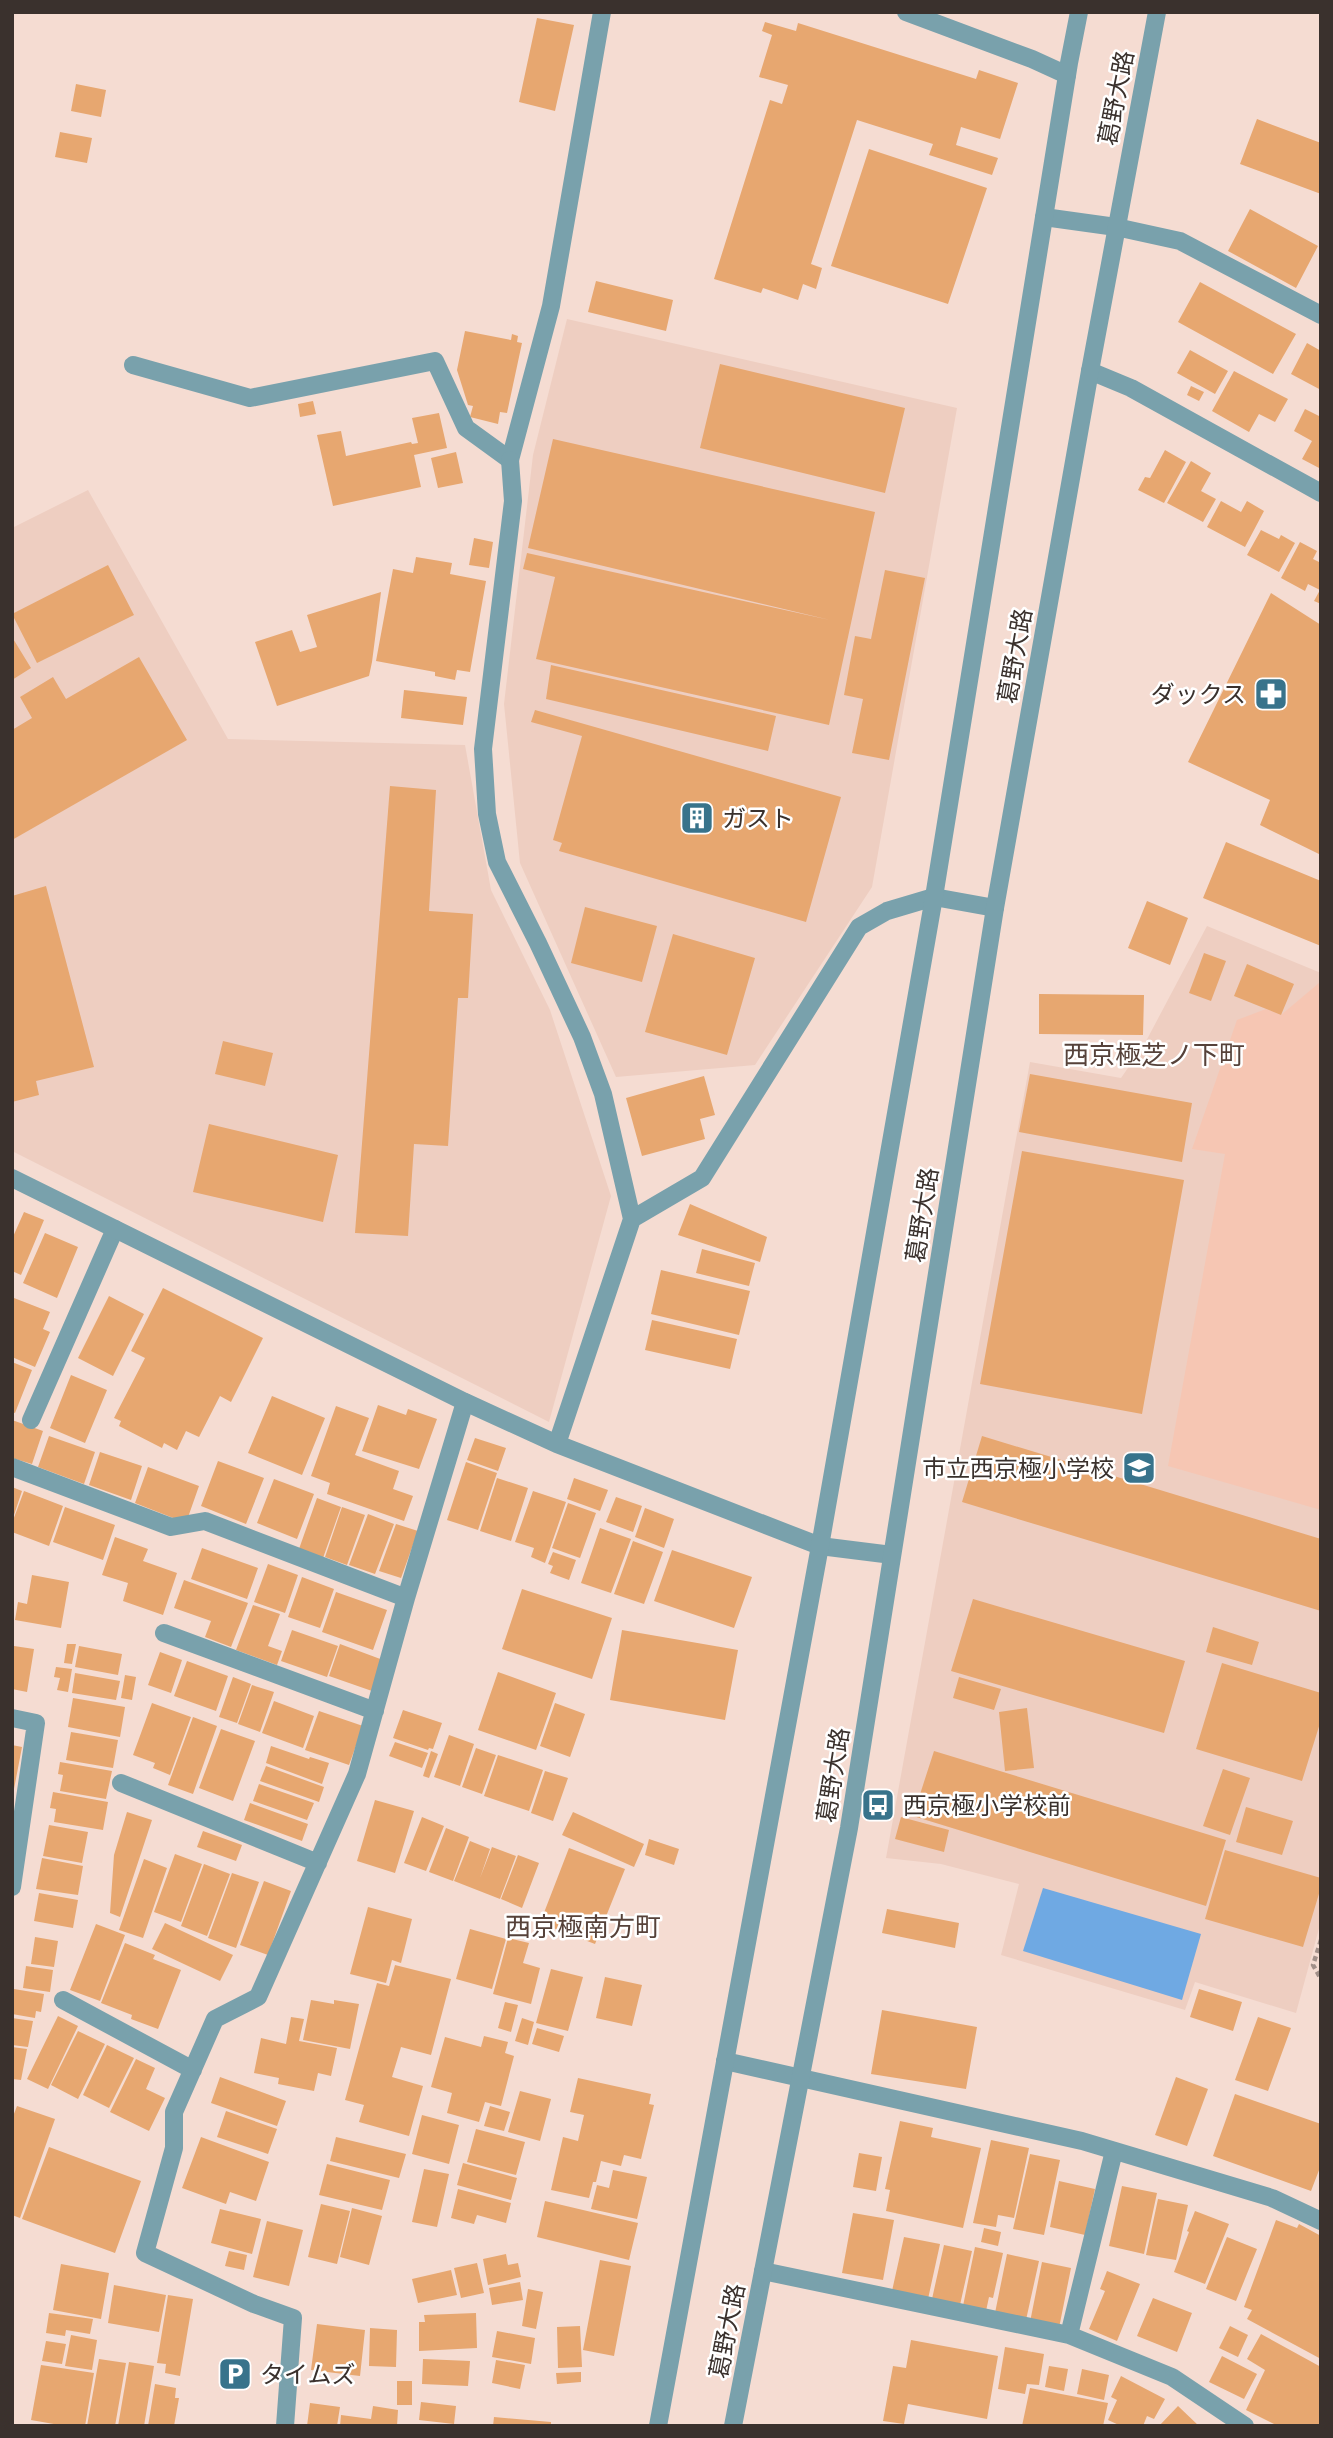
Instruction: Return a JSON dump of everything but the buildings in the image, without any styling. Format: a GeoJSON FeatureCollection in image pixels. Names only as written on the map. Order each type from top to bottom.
{"type":"FeatureCollection","features":[{"type":"Feature","properties":{"kind":"street"},"geometry":{"type":"LineString","coordinates":[[557,1444],[632,1219],[603,1094],[582,1037],[497,862],[487,814],[483,748],[513,501],[510,460],[551,306],[602,12]]}},
{"type":"Feature","properties":{"kind":"street"},"geometry":{"type":"LineString","coordinates":[[906,12],[1032,59],[1067,75]]}},
{"type":"Feature","properties":{"kind":"street","name":"葛野大路"},"geometry":{"type":"LineString","coordinates":[[658,2426],[820,1546],[934,897],[1079,12]]}},
{"type":"Feature","properties":{"kind":"street","name":"葛野大路"},"geometry":{"type":"LineString","coordinates":[[733,2426],[849,1828],[995,908],[1157,12]]}},
{"type":"Feature","properties":{"kind":"street"},"geometry":{"type":"LineString","coordinates":[[1044,217],[1116,228],[1180,242],[1321,315]]}},
{"type":"Feature","properties":{"kind":"street"},"geometry":{"type":"LineString","coordinates":[[133,365],[250,398],[435,361],[467,428],[510,460]]}},
{"type":"Feature","properties":{"kind":"street"},"geometry":{"type":"LineString","coordinates":[[1090,371],[1130,388],[1321,493]]}},
{"type":"Feature","properties":{"kind":"street"},"geometry":{"type":"LineString","coordinates":[[632,1219],[702,1178],[859,927],[887,911],[934,897],[995,908]]}},
{"type":"Feature","properties":{"kind":"street"},"geometry":{"type":"LineString","coordinates":[[12,1178],[465,1402],[557,1444],[820,1546],[892,1555]]}},
{"type":"Feature","properties":{"kind":"street"},"geometry":{"type":"LineString","coordinates":[[31,1420],[115,1229]]}},
{"type":"Feature","properties":{"kind":"street"},"geometry":{"type":"LineString","coordinates":[[285,2426],[293,2318],[254,2304],[145,2253],[174,2148],[174,2112],[215,2019],[258,1997],[357,1774],[465,1402]]}},
{"type":"Feature","properties":{"kind":"street"},"geometry":{"type":"LineString","coordinates":[[12,1467],[172,1527],[205,1521],[406,1598]]}},
{"type":"Feature","properties":{"kind":"street"},"geometry":{"type":"LineString","coordinates":[[163,1633],[375,1711]]}},
{"type":"Feature","properties":{"kind":"street"},"geometry":{"type":"LineString","coordinates":[[12,1718],[36,1723],[12,1886]]}},
{"type":"Feature","properties":{"kind":"street"},"geometry":{"type":"LineString","coordinates":[[121,1783],[318,1863]]}},
{"type":"Feature","properties":{"kind":"street"},"geometry":{"type":"LineString","coordinates":[[62,2000],[193,2070]]}},
{"type":"Feature","properties":{"kind":"street"},"geometry":{"type":"LineString","coordinates":[[725,2061],[1082,2141],[1272,2198],[1321,2221]]}},
{"type":"Feature","properties":{"kind":"street"},"geometry":{"type":"LineString","coordinates":[[1069,2335],[1114,2151]]}},
{"type":"Feature","properties":{"kind":"street"},"geometry":{"type":"LineString","coordinates":[[763,2271],[1069,2335],[1172,2377],[1245,2426]]}},
{"type":"Feature","properties":{"kind":"path"},"geometry":{"type":"LineString","coordinates":[[1321,1940],[1313,1965],[1321,1979]]}},
{"type":"Feature","properties":{"kind":"shaded area"},"geometry":{"type":"Polygon","coordinates":[[[567,319],[957,408],[872,887],[755,1065],[616,1077],[520,863],[504,704],[533,455],[567,319]]]}},
{"type":"Feature","properties":{"kind":"shaded area"},"geometry":{"type":"Polygon","coordinates":[[[88,490],[228,739],[465,745],[491,890],[550,1010],[611,1196],[549,1422],[12,1151],[12,528],[88,490]]]}},
{"type":"Feature","properties":{"kind":"shaded area","name":"市立西京極小学校"},"geometry":{"type":"Polygon","coordinates":[[[1207,926],[1321,973],[1321,1921],[1296,2013],[1195,1982],[1185,2010],[1001,1955],[1019,1884],[941,1864],[886,1858],[1030,1062],[1121,1078],[1144,1045],[1207,926]]]}},
{"type":"Feature","properties":{"kind":"shaded area"},"geometry":{"type":"Polygon","coordinates":[[[1319,983],[1321,1510],[1168,1466],[1225,1154],[1192,1149],[1237,1020],[1266,1009],[1281,1015],[1319,983]]]}},
{"type":"Feature","properties":{"kind":"water"},"geometry":{"type":"Polygon","coordinates":[[[1043,1888],[1201,1934],[1182,2000],[1023,1951],[1043,1888]]]}},
{"type":"Feature","properties":{"kind":"place","name":"ダックス"},"geometry":{"type":"Point","coordinates":[1271,694]}},
{"type":"Feature","properties":{"kind":"place","name":"ガスト"},"geometry":{"type":"Point","coordinates":[697,818]}},
{"type":"Feature","properties":{"kind":"place","name":"市立西京極小学校"},"geometry":{"type":"Point","coordinates":[1139,1468]}},
{"type":"Feature","properties":{"kind":"place","name":"西京極小学校前"},"geometry":{"type":"Point","coordinates":[878,1805]}},
{"type":"Feature","properties":{"kind":"place","name":"タイムズ"},"geometry":{"type":"Point","coordinates":[235,2374]}},
{"type":"Feature","properties":{"kind":"district","name":"西京極芝ノ下町"},"geometry":{"type":"Point","coordinates":[1154,1054]}},
{"type":"Feature","properties":{"kind":"district","name":"西京極南方町"},"geometry":{"type":"Point","coordinates":[583,1926]}}]}
